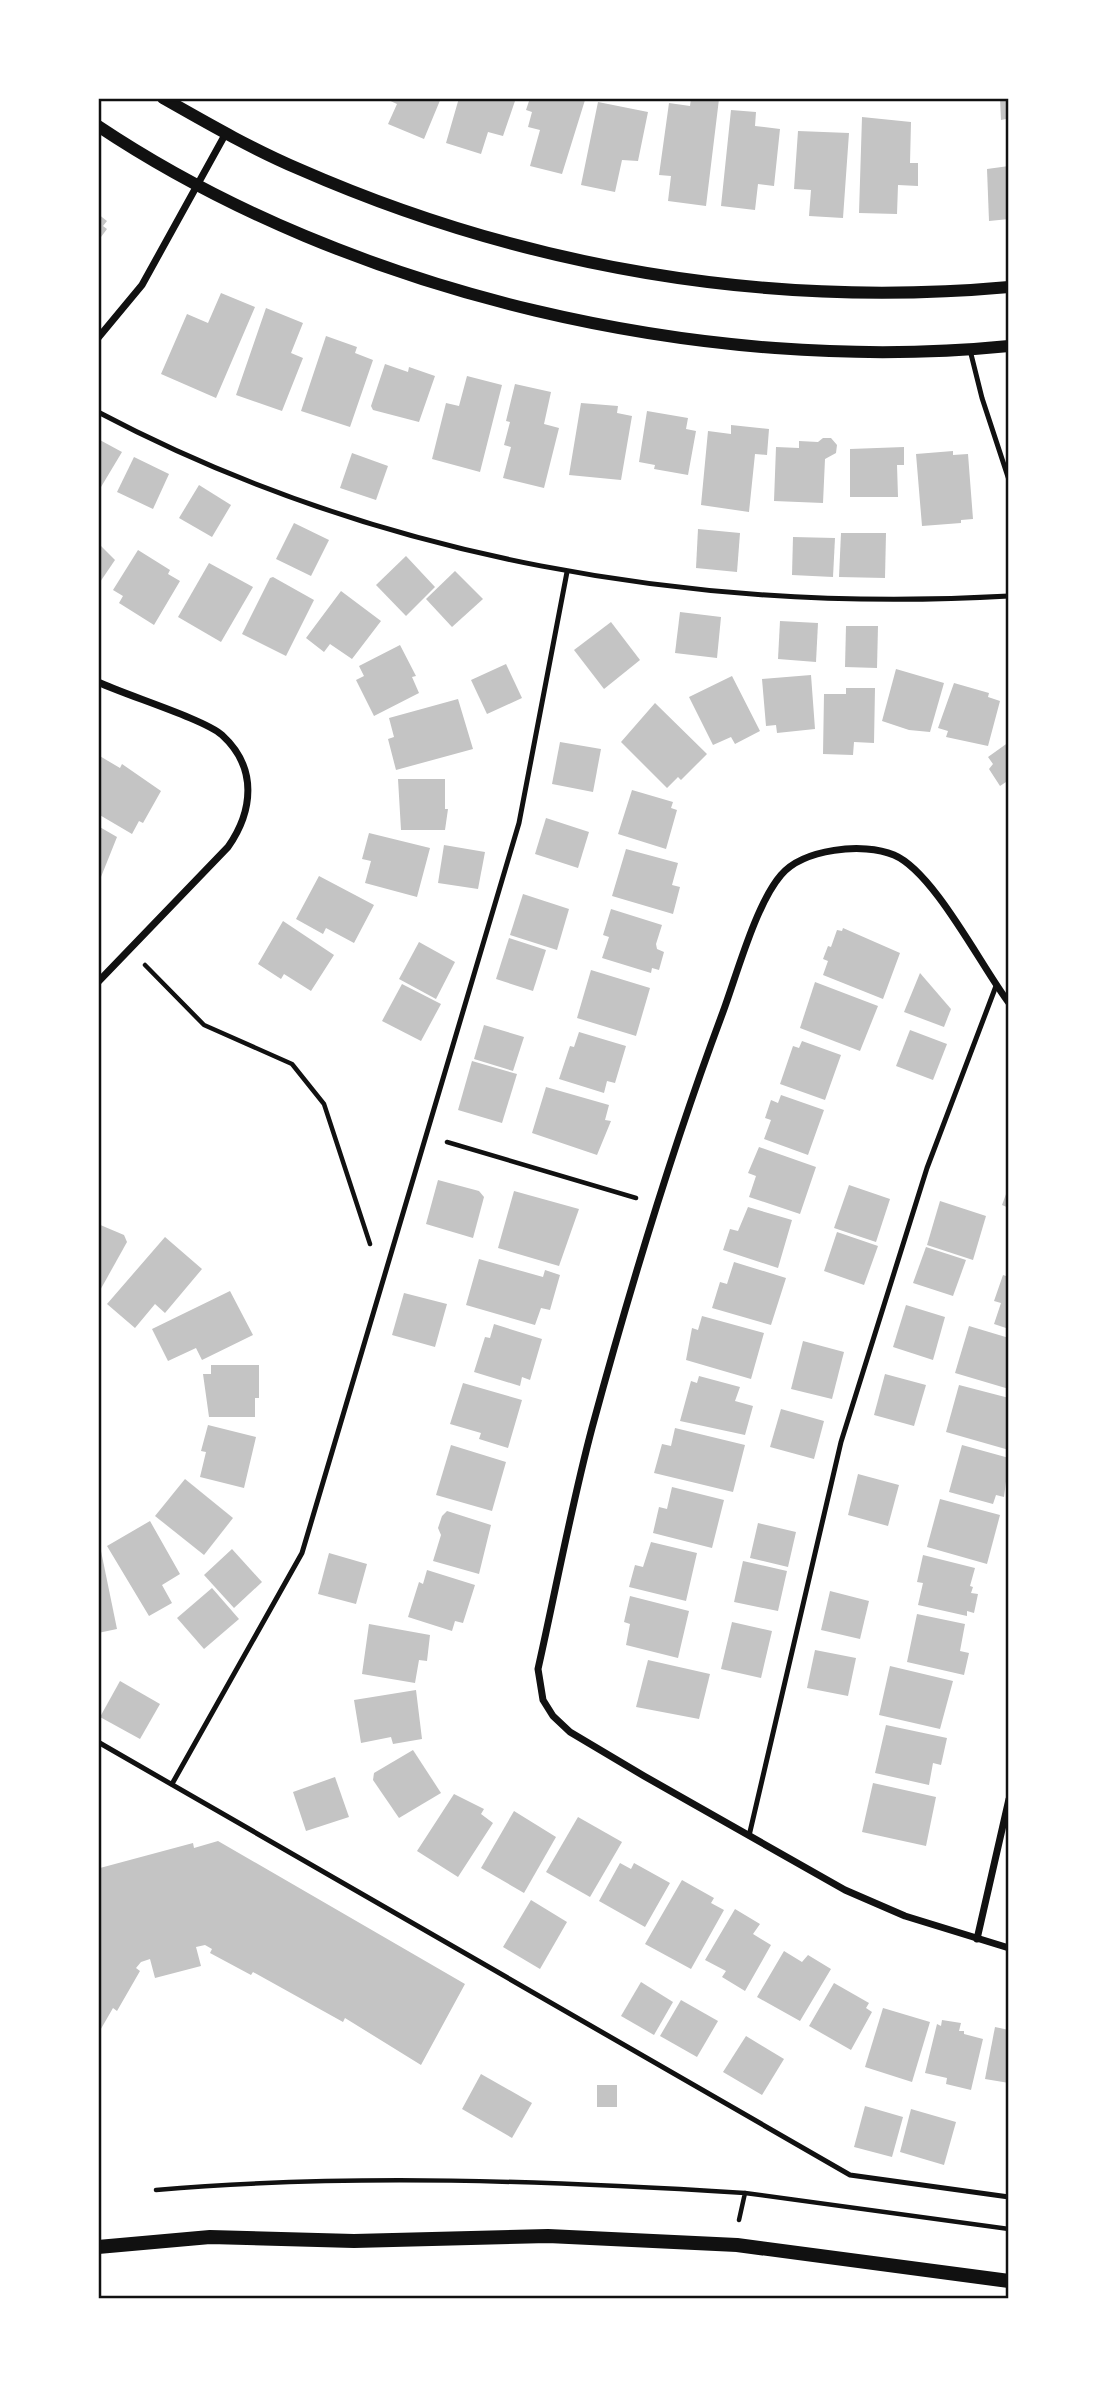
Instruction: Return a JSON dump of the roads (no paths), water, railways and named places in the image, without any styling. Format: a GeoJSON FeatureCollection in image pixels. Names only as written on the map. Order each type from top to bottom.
{"type":"FeatureCollection","features":[{"type":"Feature","properties":{"kind":"main road"},"geometry":{"type":"LineString","coordinates":[[98,2248],[211,2237],[354,2241],[548,2236],[737,2245],[1009,2281]]}},
{"type":"Feature","properties":{"kind":"street"},"geometry":{"type":"LineString","coordinates":[[163,98],[298,169],[390,206],[440,224],[574,260],[739,286],[810,292],[957,292],[1009,287]]}},
{"type":"Feature","properties":{"kind":"street"},"geometry":{"type":"LineString","coordinates":[[98,127],[199,185],[273,221],[363,258],[475,295],[597,324],[696,341],[808,351],[970,350],[1009,346]]}},
{"type":"Feature","properties":{"kind":"street"},"geometry":{"type":"LineString","coordinates":[[98,338],[142,285],[226,133]]}},
{"type":"Feature","properties":{"kind":"street"},"geometry":{"type":"LineString","coordinates":[[98,682],[221,734],[244,767],[250,786],[240,829],[228,846],[98,982]]}},
{"type":"Feature","properties":{"kind":"street"},"geometry":{"type":"LineString","coordinates":[[1009,1003],[925,879],[894,855],[878,851],[826,851],[793,864],[771,888],[713,1039],[657,1205],[592,1430],[538,1669],[543,1700],[553,1717],[570,1731],[845,1890],[905,1916],[1009,1948]]}},
{"type":"Feature","properties":{"kind":"street"},"geometry":{"type":"LineString","coordinates":[[977,1939],[1009,1799]]}},
{"type":"Feature","properties":{"kind":"lane"},"geometry":{"type":"LineString","coordinates":[[970,350],[982,398],[1009,480]]}},
{"type":"Feature","properties":{"kind":"lane"},"geometry":{"type":"LineString","coordinates":[[98,412],[151,440],[317,508],[482,554],[568,572],[751,595],[938,600],[1009,596]]}},
{"type":"Feature","properties":{"kind":"lane"},"geometry":{"type":"LineString","coordinates":[[172,1784],[302,1553],[519,823],[568,572]]}},
{"type":"Feature","properties":{"kind":"lane"},"geometry":{"type":"LineString","coordinates":[[749,1836],[841,1442],[927,1168],[996,986]]}},
{"type":"Feature","properties":{"kind":"lane"},"geometry":{"type":"LineString","coordinates":[[98,1742],[850,2175],[1009,2197]]}}]}
